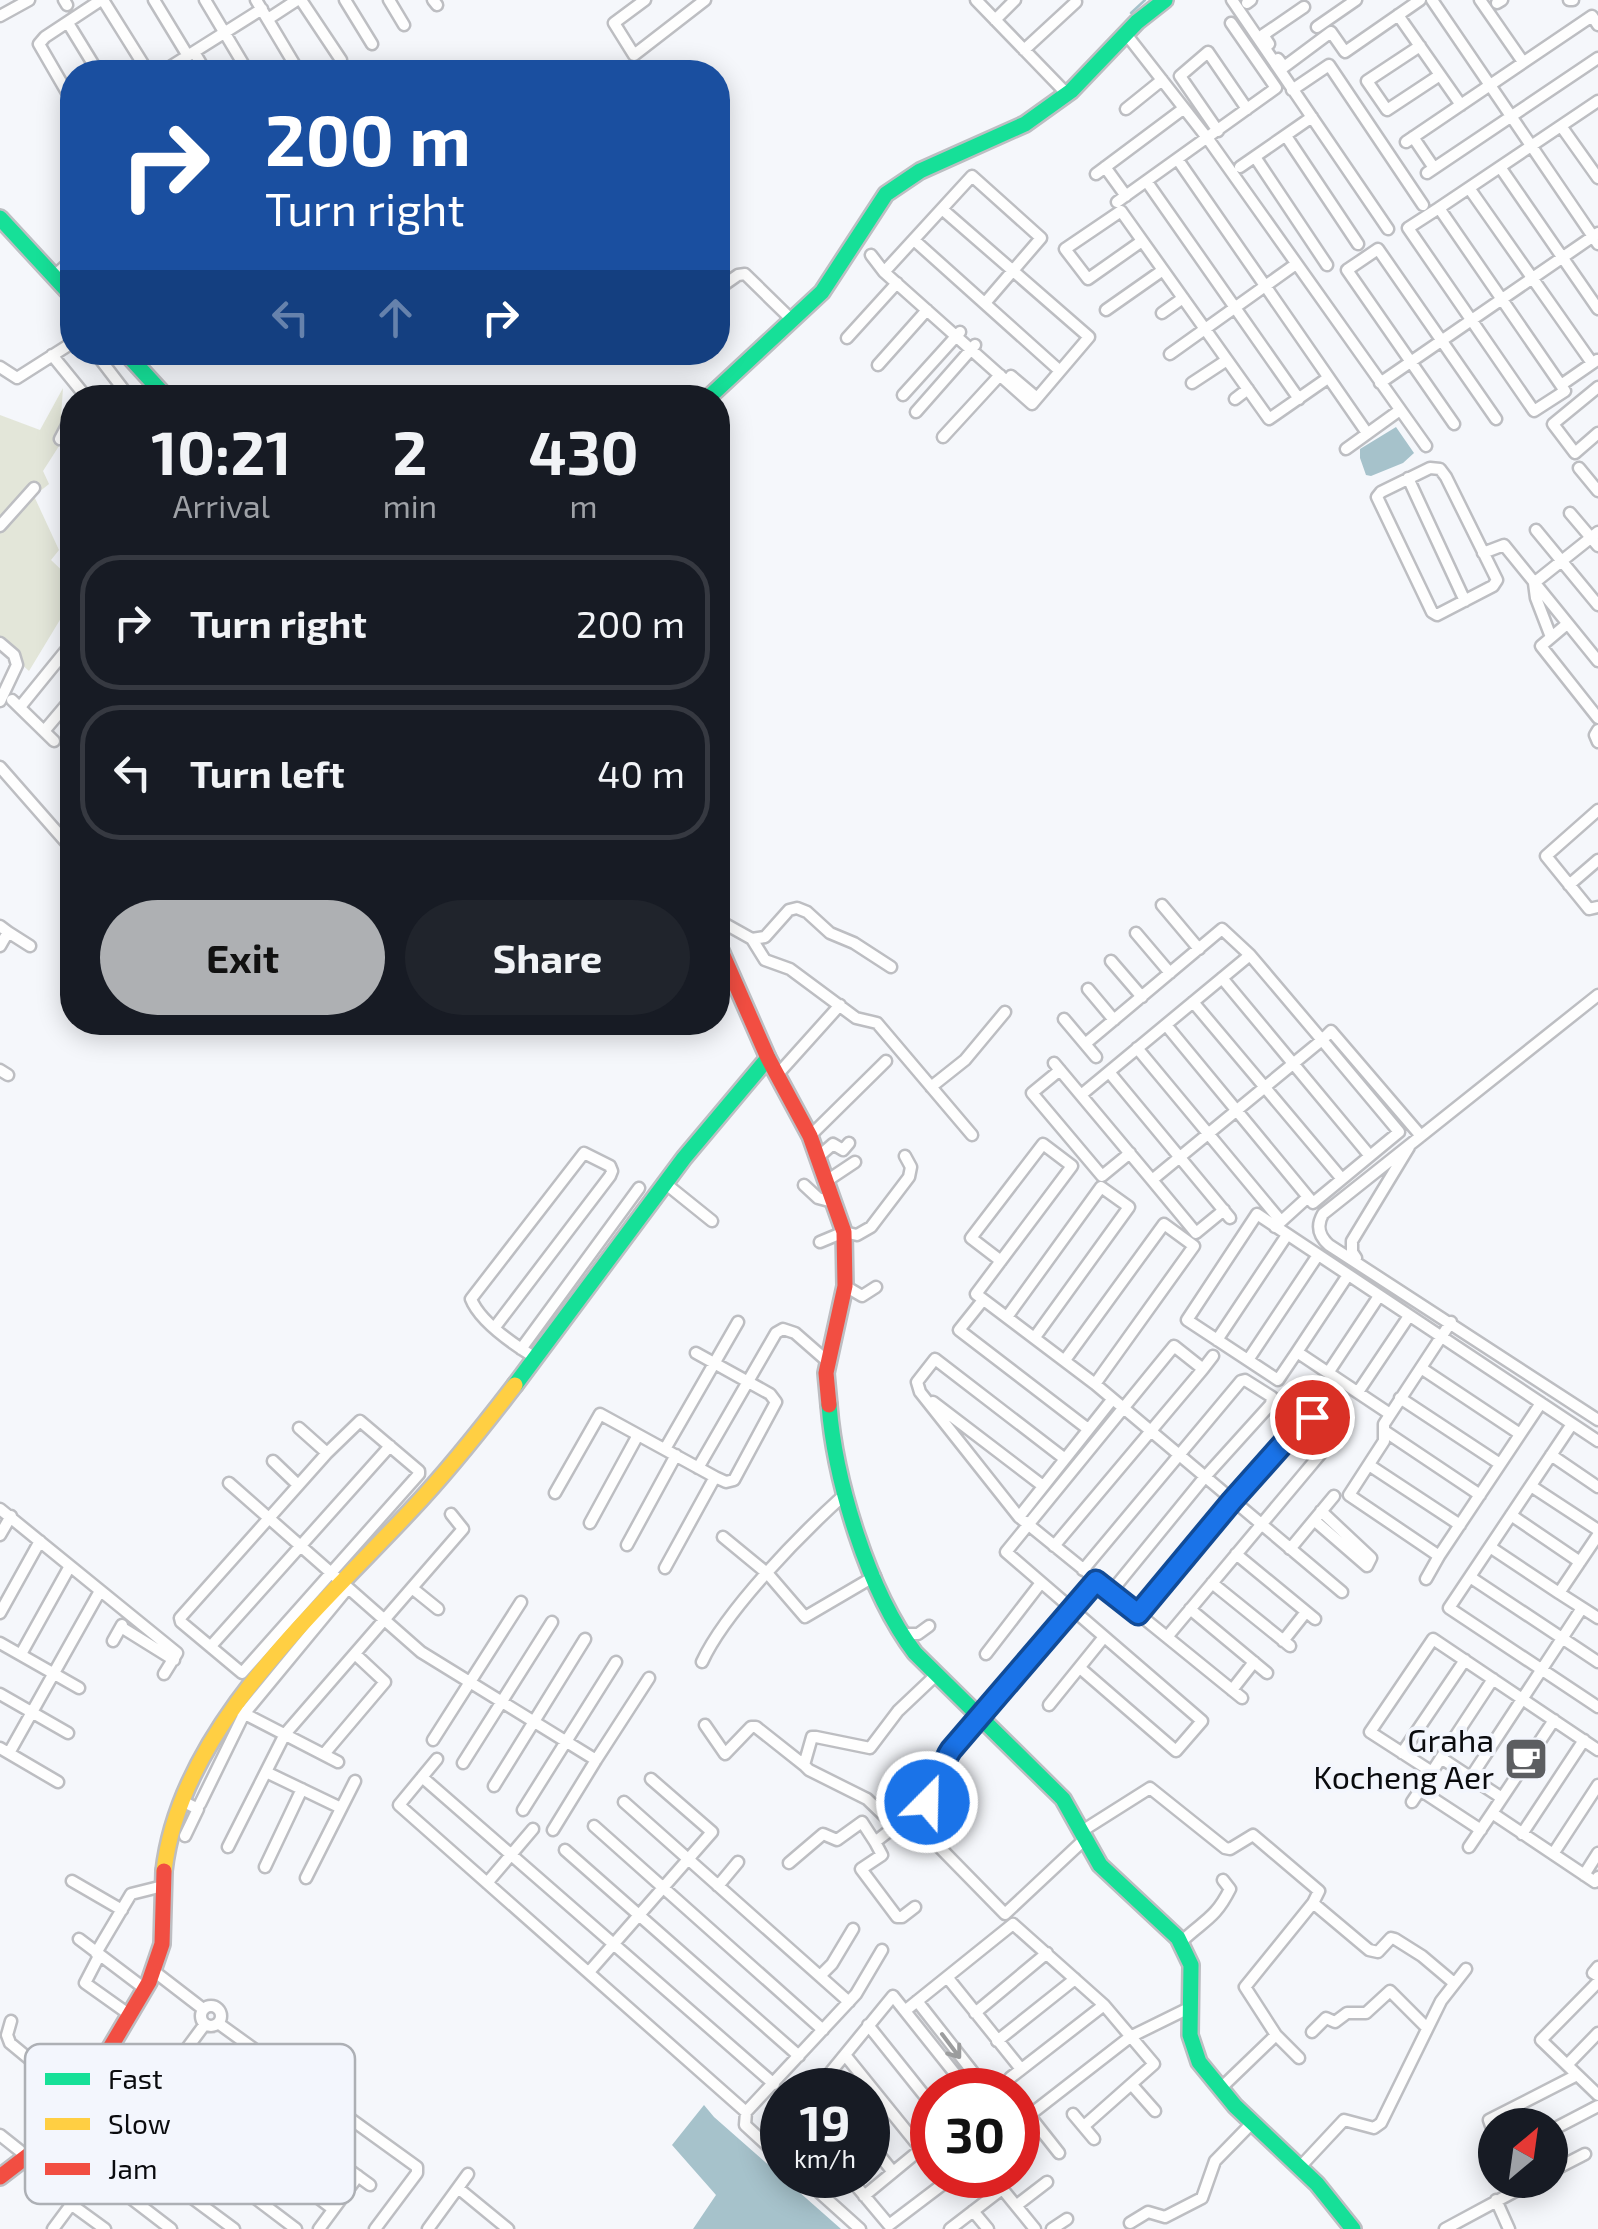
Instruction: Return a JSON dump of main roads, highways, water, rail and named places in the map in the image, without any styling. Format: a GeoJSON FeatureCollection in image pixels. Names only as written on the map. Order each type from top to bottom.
{"type":"FeatureCollection","features":[{"type":"Feature","properties":{"kind":"water"},"geometry":{"type":"Polygon","coordinates":[[[1396,427],[1414,453],[1403,463],[1366,475],[1360,449],[1396,427]]]}},
{"type":"Feature","properties":{"kind":"water"},"geometry":{"type":"Polygon","coordinates":[[[704,2105],[760,2158],[760,2198],[806,2198],[841,2229],[693,2229],[716,2195],[672,2145],[704,2105]]]}},
{"type":"Feature","properties":{"kind":"waterway"},"geometry":{"type":"LineString","coordinates":[[1131,13],[1145,0]]}},
{"type":"Feature","properties":{"kind":"place","name":"Graha Kocheng Aer"},"geometry":{"type":"Point","coordinates":[1526,1759]}}]}
